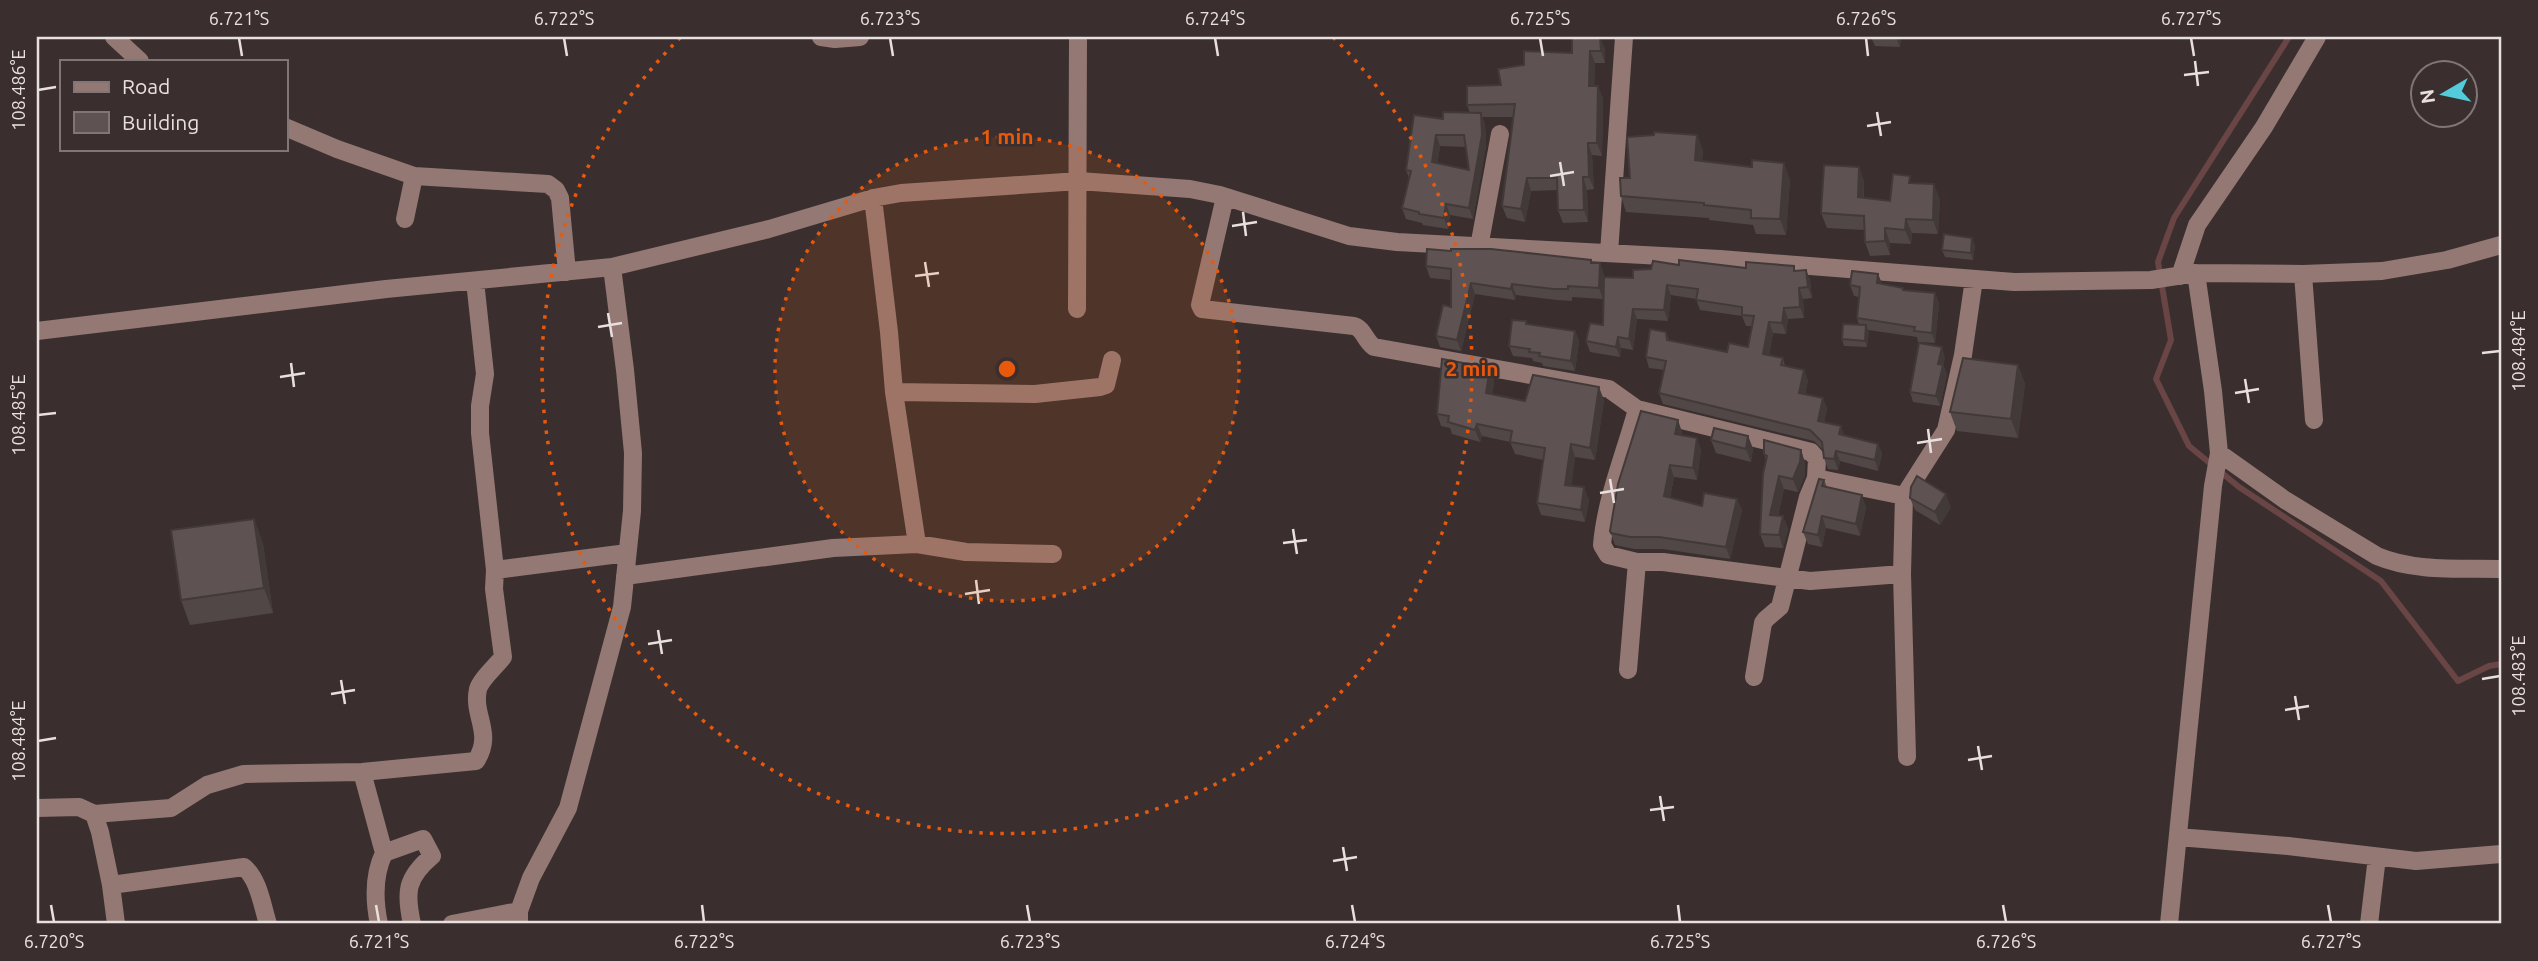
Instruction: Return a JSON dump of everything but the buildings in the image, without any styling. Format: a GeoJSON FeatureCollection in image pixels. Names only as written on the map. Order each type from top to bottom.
{"type":"FeatureCollection","features":[{"type":"Feature","properties":{"kind":"street"},"geometry":{"type":"LineString","coordinates":[[114,37],[139,60]]}},
{"type":"Feature","properties":{"kind":"street"},"geometry":{"type":"LineString","coordinates":[[831,38],[860,37]]}},
{"type":"Feature","properties":{"kind":"street"},"geometry":{"type":"LineString","coordinates":[[1077,309],[1079,37]]}},
{"type":"Feature","properties":{"kind":"street"},"geometry":{"type":"LineString","coordinates":[[1609,253],[1624,37]]}},
{"type":"Feature","properties":{"kind":"street"},"geometry":{"type":"LineString","coordinates":[[2169,924],[2218,455],[2213,391],[2174,276],[2197,225],[2264,127],[2317,37]]}},
{"type":"Feature","properties":{"kind":"street"},"geometry":{"type":"LineString","coordinates":[[287,128],[414,176],[548,184],[556,190],[559,198],[567,272]]}},
{"type":"Feature","properties":{"kind":"street"},"geometry":{"type":"LineString","coordinates":[[1479,247],[1500,134]]}},
{"type":"Feature","properties":{"kind":"street"},"geometry":{"type":"LineString","coordinates":[[405,219],[414,176]]}},
{"type":"Feature","properties":{"kind":"street"},"geometry":{"type":"LineString","coordinates":[[37,331],[612,267],[769,229],[873,198],[901,193],[1079,181],[1190,189],[1349,236],[1397,242],[1720,259],[2014,282],[2382,271],[2447,260],[2501,245]]}},
{"type":"Feature","properties":{"kind":"street"},"geometry":{"type":"LineString","coordinates":[[1224,197],[1200,305],[1202,309],[1354,326],[1360,328],[1374,347],[1609,389],[1637,409],[1811,452],[1817,459],[1816,478],[1808,497],[1780,607],[1766,618],[1763,624],[1754,677]]}},
{"type":"Feature","properties":{"kind":"street"},"geometry":{"type":"LineString","coordinates":[[873,198],[894,392],[917,544]]}},
{"type":"Feature","properties":{"kind":"street"},"geometry":{"type":"LineString","coordinates":[[452,924],[519,917],[531,878],[568,808],[622,607],[632,511],[633,453],[612,267]]}},
{"type":"Feature","properties":{"kind":"street"},"geometry":{"type":"LineString","coordinates":[[2303,274],[2314,420]]}},
{"type":"Feature","properties":{"kind":"street"},"geometry":{"type":"LineString","coordinates":[[1907,757],[1902,574],[1904,496],[1946,430],[1963,355],[1974,279]]}},
{"type":"Feature","properties":{"kind":"street"},"geometry":{"type":"LineString","coordinates":[[37,808],[79,807],[94,814],[170,808],[207,785],[244,774],[362,772],[476,761],[485,744],[478,700],[480,686],[503,657],[480,433],[480,406],[485,374],[475,281]]}},
{"type":"Feature","properties":{"kind":"street"},"geometry":{"type":"LineString","coordinates":[[894,392],[1035,394],[1100,387],[1106,384],[1112,360]]}},
{"type":"Feature","properties":{"kind":"street"},"geometry":{"type":"LineString","coordinates":[[1637,409],[1614,487],[1602,545],[1608,555],[1637,562],[1663,562],[1787,579],[1835,581],[1902,574]]}},
{"type":"Feature","properties":{"kind":"street"},"geometry":{"type":"LineString","coordinates":[[2218,455],[2284,500],[2391,562],[2413,566],[2501,569]]}},
{"type":"Feature","properties":{"kind":"street"},"geometry":{"type":"LineString","coordinates":[[1816,478],[1904,496]]}},
{"type":"Feature","properties":{"kind":"street"},"geometry":{"type":"LineString","coordinates":[[625,576],[833,548],[917,544],[966,552],[1053,554]]}},
{"type":"Feature","properties":{"kind":"street"},"geometry":{"type":"LineString","coordinates":[[495,570],[627,553]]}},
{"type":"Feature","properties":{"kind":"street"},"geometry":{"type":"LineString","coordinates":[[1628,670],[1637,562]]}},
{"type":"Feature","properties":{"kind":"street"},"geometry":{"type":"LineString","coordinates":[[362,772],[384,853],[379,864],[375,888],[379,924]]}},
{"type":"Feature","properties":{"kind":"street"},"geometry":{"type":"LineString","coordinates":[[94,814],[111,885],[116,924]]}},
{"type":"Feature","properties":{"kind":"street"},"geometry":{"type":"LineString","coordinates":[[2178,838],[2435,861],[2501,853]]}},
{"type":"Feature","properties":{"kind":"street"},"geometry":{"type":"LineString","coordinates":[[384,853],[422,839],[432,856],[409,881],[408,900],[412,924]]}},
{"type":"Feature","properties":{"kind":"street"},"geometry":{"type":"LineString","coordinates":[[2369,924],[2377,857]]}},
{"type":"Feature","properties":{"kind":"street"},"geometry":{"type":"LineString","coordinates":[[111,885],[244,867],[251,873],[257,886],[268,924]]}},
{"type":"Feature","properties":{"kind":"waterway"},"geometry":{"type":"LineString","coordinates":[[2289,37],[2174,218],[2158,262],[2171,340],[2156,379],[2189,446],[2239,487],[2381,581],[2458,681],[2489,666],[2501,664]]}}]}
